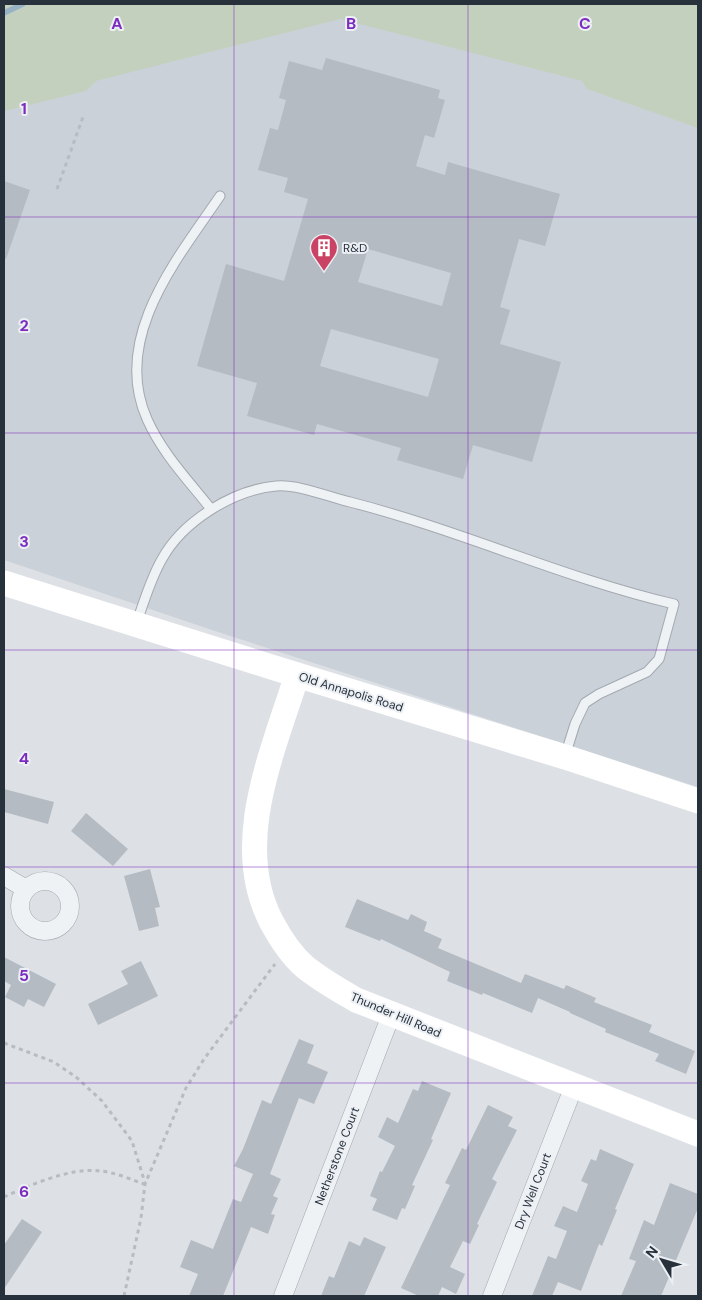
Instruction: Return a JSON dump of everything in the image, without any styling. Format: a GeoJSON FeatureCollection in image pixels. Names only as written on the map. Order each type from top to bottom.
{"type":"FeatureCollection","features":[{"type":"Feature","properties":{"kind":"street","name":"Old Annapolis Road"},"geometry":{"type":"LineString","coordinates":[[4,583],[297,676],[565,757],[698,801]]}},
{"type":"Feature","properties":{"kind":"street","name":"Thunder Hill Road"},"geometry":{"type":"LineString","coordinates":[[297,676],[261,791],[255,826],[254,853],[257,879],[264,907],[276,931],[288,948],[304,966],[330,985],[356,1000],[391,1016],[698,1134]]}},
{"type":"Feature","properties":{"kind":"street"},"geometry":{"type":"LineString","coordinates":[[4,876],[26,890]]}},
{"type":"Feature","properties":{"kind":"street","name":"Netherstone Court"},"geometry":{"type":"LineString","coordinates":[[283,1296],[391,1016]]}},
{"type":"Feature","properties":{"kind":"street","name":"Dry Well Court"},"geometry":{"type":"LineString","coordinates":[[492,1296],[574,1086]]}},
{"type":"Feature","properties":{"kind":"lane"},"geometry":{"type":"LineString","coordinates":[[211,508],[165,451],[147,418],[139,390],[137,367],[141,335],[152,303],[172,266],[220,196]]}},
{"type":"Feature","properties":{"kind":"lane"},"geometry":{"type":"LineString","coordinates":[[136,625],[162,558],[196,520],[211,508],[236,496],[277,486],[298,489],[392,513],[581,578],[628,593],[674,604],[659,658],[647,672],[599,694],[585,703],[575,724],[565,757]]}},
{"type":"Feature","properties":{"kind":"path"},"geometry":{"type":"LineString","coordinates":[[57,189],[83,117]]}},
{"type":"Feature","properties":{"kind":"path"},"geometry":{"type":"LineString","coordinates":[[124,1296],[141,1218],[145,1184],[186,1088],[209,1052],[288,948]]}},
{"type":"Feature","properties":{"kind":"path"},"geometry":{"type":"LineString","coordinates":[[4,1043],[54,1062],[76,1077],[102,1101],[132,1141],[145,1184]]}},
{"type":"Feature","properties":{"kind":"path"},"geometry":{"type":"LineString","coordinates":[[4,1197],[39,1182],[68,1173],[99,1170],[145,1184]]}},
{"type":"Feature","properties":{"kind":"shaded area"},"geometry":{"type":"Polygon","coordinates":[[[4,4],[698,4],[698,787],[224,634],[4,560],[4,4]]]}},
{"type":"Feature","properties":{"kind":"green space"},"geometry":{"type":"Polygon","coordinates":[[[4,4],[698,4],[698,128],[587,89],[582,81],[340,19],[96,81],[86,91],[4,111],[4,4]]]}},
{"type":"Feature","properties":{"kind":"building","name":"R&D"},"geometry":{"type":"Polygon","coordinates":[[[326,58],[440,90],[438,98],[445,100],[434,138],[425,135],[416,166],[445,175],[448,162],[560,194],[545,246],[519,239],[500,307],[510,310],[500,344],[561,362],[532,462],[473,445],[463,479],[397,460],[401,448],[317,424],[314,435],[247,416],[257,383],[197,366],[226,264],[284,281],[308,199],[284,192],[288,178],[258,170],[270,128],[278,130],[286,100],[279,98],[289,61],[322,70],[326,58]],[[368,249],[358,282],[442,306],[451,273],[368,249]],[[331,329],[320,366],[428,397],[439,359],[331,329]]]}},
{"type":"Feature","properties":{"kind":"building"},"geometry":{"type":"Polygon","coordinates":[[[4,181],[30,190],[6,259],[4,258],[4,181]]]}},
{"type":"Feature","properties":{"kind":"building"},"geometry":{"type":"Polygon","coordinates":[[[4,789],[54,802],[48,824],[4,812],[4,789]]]}},
{"type":"Feature","properties":{"kind":"building"},"geometry":{"type":"Polygon","coordinates":[[[86,813],[128,849],[113,866],[71,831],[86,813]]]}},
{"type":"Feature","properties":{"kind":"building"},"geometry":{"type":"Polygon","coordinates":[[[150,869],[160,907],[155,908],[159,926],[139,931],[124,876],[150,869]]]}},
{"type":"Feature","properties":{"kind":"building"},"geometry":{"type":"Polygon","coordinates":[[[357,899],[408,920],[411,914],[427,922],[424,931],[442,939],[438,948],[521,983],[525,974],[564,989],[566,985],[596,998],[594,1002],[652,1025],[649,1032],[695,1051],[686,1074],[655,1061],[659,1054],[605,1032],[606,1029],[538,998],[532,1013],[483,993],[482,995],[447,981],[450,972],[381,939],[380,941],[345,927],[357,899]]]}},
{"type":"Feature","properties":{"kind":"building"},"geometry":{"type":"Polygon","coordinates":[[[4,957],[56,984],[44,1007],[28,999],[24,1007],[5,997],[11,985],[4,981],[4,957]]]}},
{"type":"Feature","properties":{"kind":"building"},"geometry":{"type":"Polygon","coordinates":[[[141,961],[158,996],[98,1025],[88,1004],[128,984],[121,971],[141,961]]]}},
{"type":"Feature","properties":{"kind":"building"},"geometry":{"type":"Polygon","coordinates":[[[299,1039],[314,1045],[307,1063],[328,1072],[314,1104],[299,1098],[270,1174],[281,1179],[273,1196],[278,1198],[271,1214],[275,1215],[268,1234],[251,1227],[223,1296],[189,1296],[198,1274],[180,1267],[191,1240],[213,1249],[233,1199],[241,1202],[253,1174],[234,1166],[243,1149],[262,1100],[271,1104],[299,1039]]]}},
{"type":"Feature","properties":{"kind":"building"},"geometry":{"type":"Polygon","coordinates":[[[422,1081],[451,1093],[431,1139],[433,1140],[412,1185],[415,1186],[405,1209],[402,1208],[397,1220],[372,1210],[377,1199],[370,1196],[380,1171],[382,1172],[395,1146],[378,1137],[387,1117],[398,1123],[413,1089],[418,1091],[422,1081]]]}},
{"type":"Feature","properties":{"kind":"building"},"geometry":{"type":"Polygon","coordinates":[[[488,1105],[513,1117],[508,1126],[517,1130],[492,1179],[497,1182],[477,1224],[479,1225],[470,1244],[463,1241],[450,1267],[465,1274],[456,1294],[442,1287],[438,1296],[419,1296],[401,1288],[450,1185],[445,1183],[462,1148],[466,1150],[488,1105]]]}},
{"type":"Feature","properties":{"kind":"building"},"geometry":{"type":"Polygon","coordinates":[[[600,1149],[634,1164],[602,1246],[599,1244],[581,1291],[558,1282],[552,1296],[532,1296],[548,1256],[556,1259],[567,1231],[554,1226],[563,1206],[577,1212],[588,1184],[581,1181],[591,1159],[596,1161],[600,1149]]]}},
{"type":"Feature","properties":{"kind":"building"},"geometry":{"type":"Polygon","coordinates":[[[670,1183],[698,1194],[698,1208],[661,1296],[621,1296],[636,1261],[629,1259],[644,1220],[654,1225],[670,1183]]]}},
{"type":"Feature","properties":{"kind":"building"},"geometry":{"type":"Polygon","coordinates":[[[22,1219],[42,1232],[4,1289],[4,1245],[22,1219]]]}},
{"type":"Feature","properties":{"kind":"building"},"geometry":{"type":"Polygon","coordinates":[[[364,1237],[386,1247],[364,1296],[321,1296],[329,1276],[334,1278],[349,1241],[360,1246],[364,1237]]]}},
{"type":"Feature","properties":{"kind":"waterway"},"geometry":{"type":"LineString","coordinates":[[4,13],[23,4]]}},
{"type":"Feature","properties":{"kind":"place","name":"R&D"},"geometry":{"type":"Point","coordinates":[324,272]}}]}
